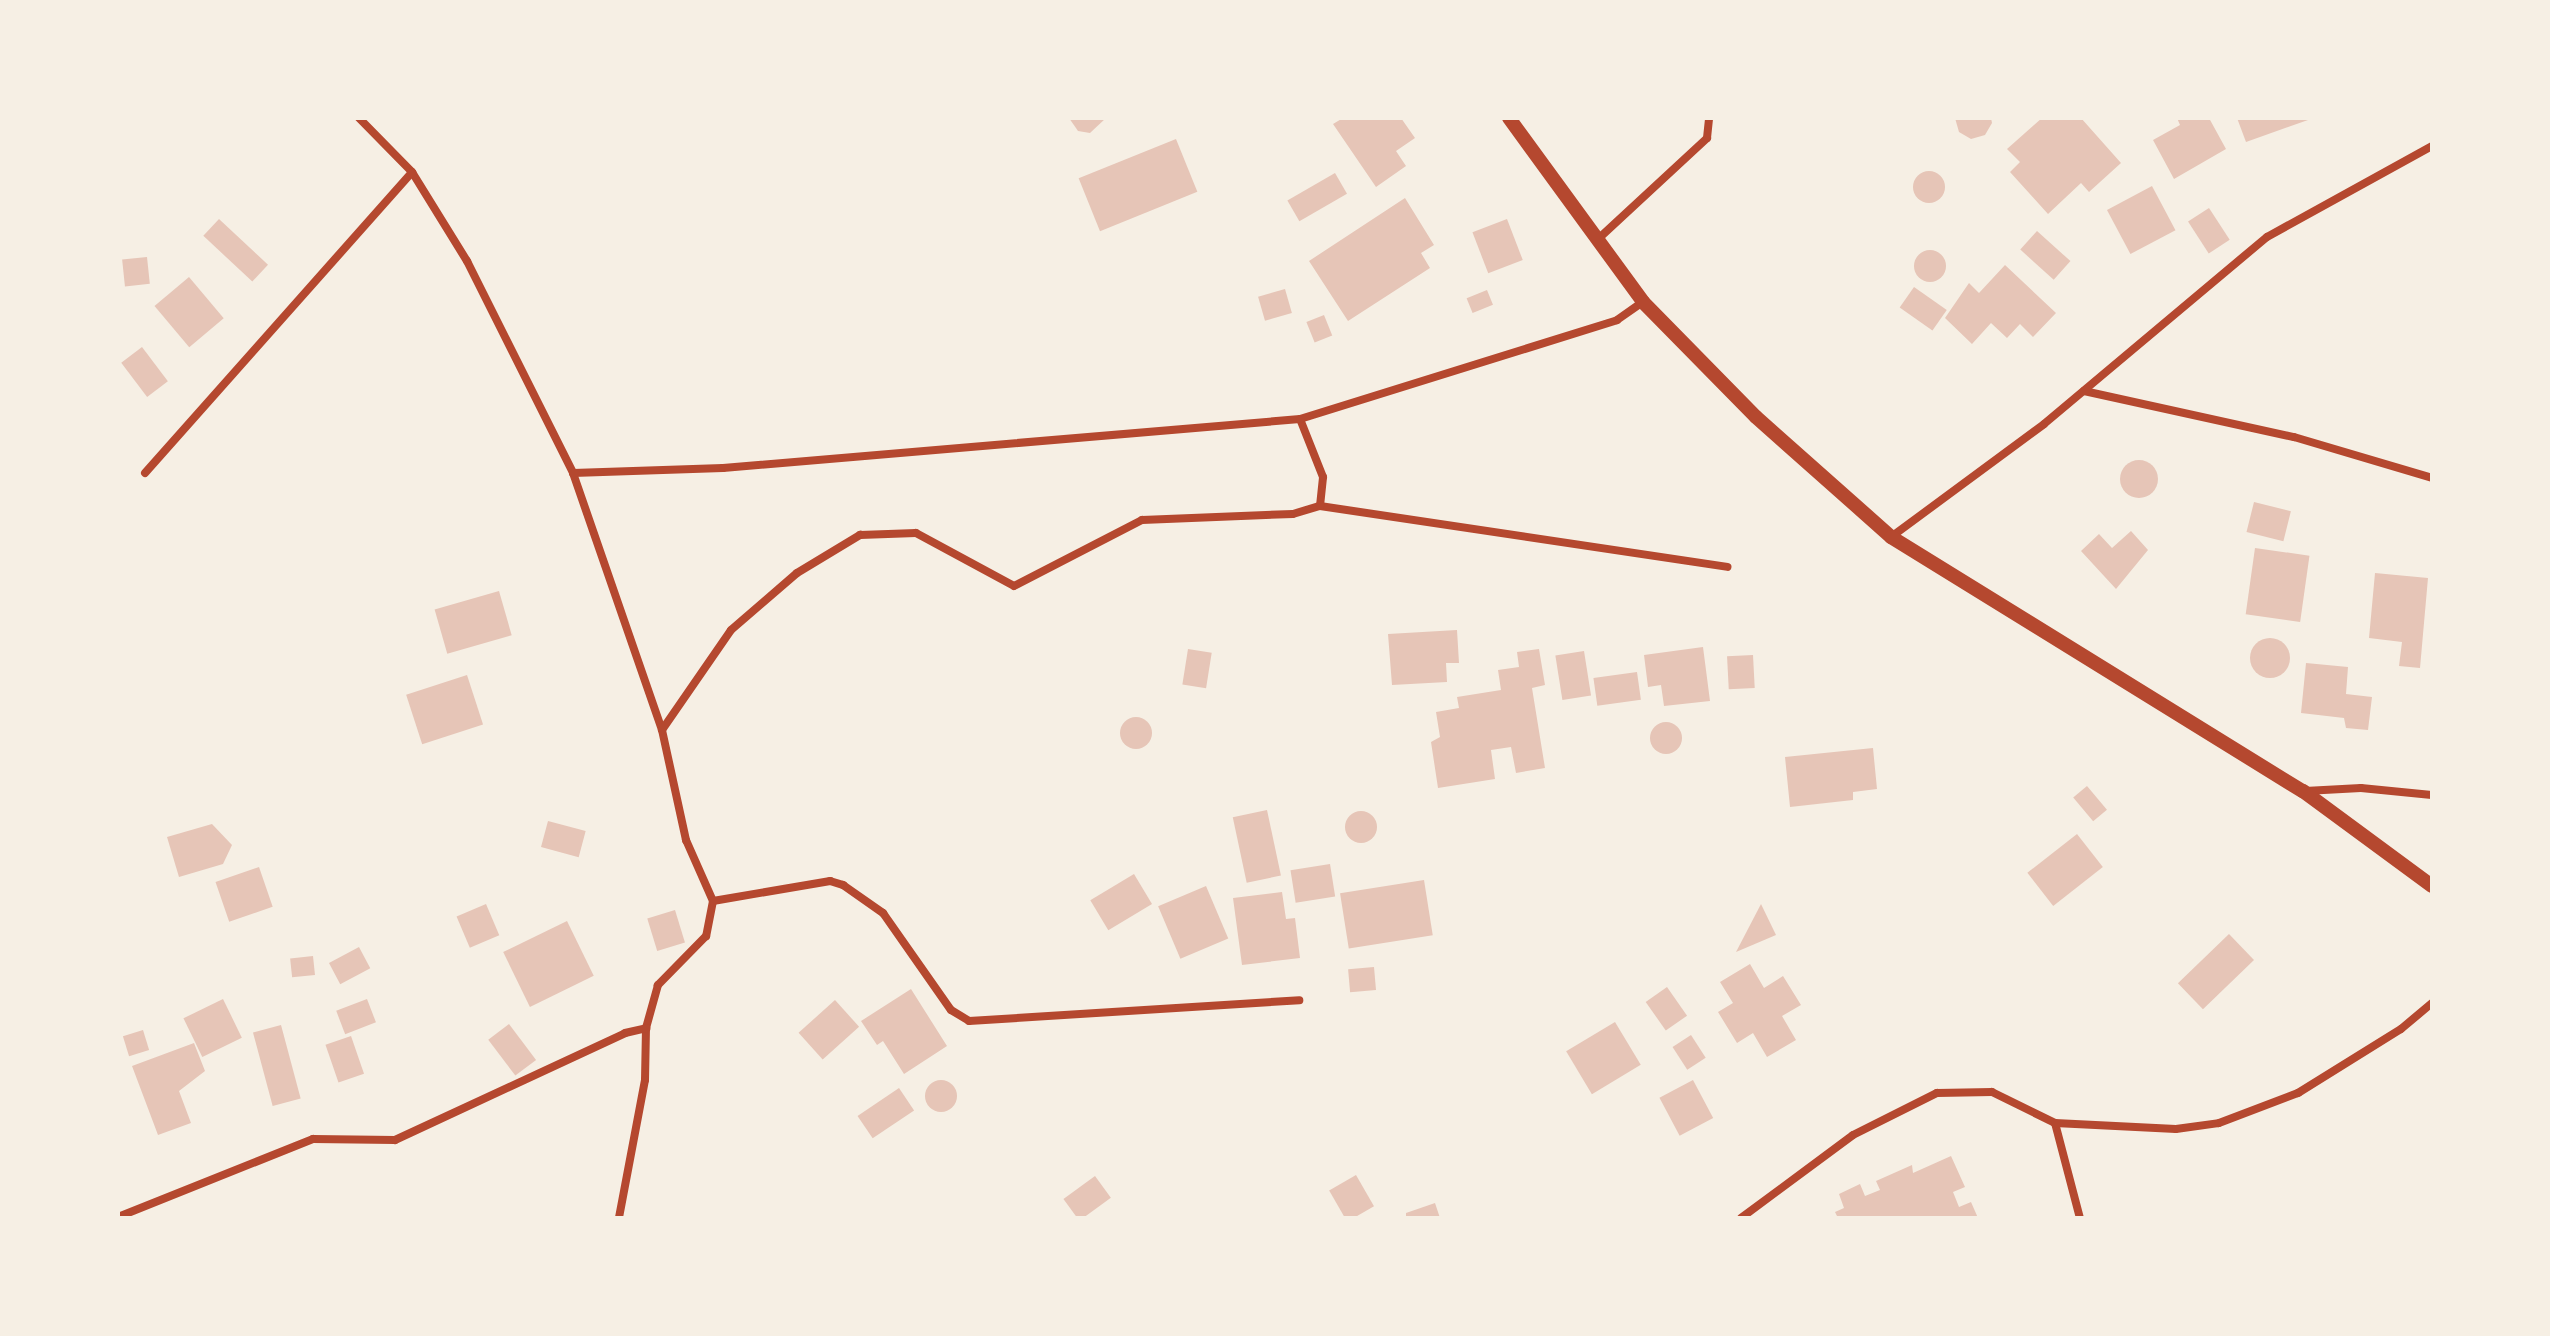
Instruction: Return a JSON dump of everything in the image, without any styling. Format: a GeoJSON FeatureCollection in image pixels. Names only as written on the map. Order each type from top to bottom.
{"type":"FeatureCollection","features":[{"type":"Feature","properties":{"kind":"street"},"geometry":{"type":"LineString","coordinates":[[359,118],[412,172],[467,261],[573,473],[662,730],[686,840],[713,901],[706,936],[658,985],[646,1028],[645,1080],[619,1218]]}},
{"type":"Feature","properties":{"kind":"street"},"geometry":{"type":"LineString","coordinates":[[1509,118],[1643,302],[1756,417],[1891,537],[2303,791],[2432,886]]}},
{"type":"Feature","properties":{"kind":"street"},"geometry":{"type":"LineString","coordinates":[[1597,240],[1707,138],[1709,118]]}},
{"type":"Feature","properties":{"kind":"street"},"geometry":{"type":"LineString","coordinates":[[1891,537],[2084,391],[2267,237],[2432,146]]}},
{"type":"Feature","properties":{"kind":"street"},"geometry":{"type":"LineString","coordinates":[[145,473],[412,172]]}},
{"type":"Feature","properties":{"kind":"street"},"geometry":{"type":"LineString","coordinates":[[573,473],[723,468],[1300,419],[1617,320],[1643,302]]}},
{"type":"Feature","properties":{"kind":"street"},"geometry":{"type":"LineString","coordinates":[[2084,391],[2294,437],[2432,478]]}},
{"type":"Feature","properties":{"kind":"street"},"geometry":{"type":"LineString","coordinates":[[1300,419],[1323,477],[1320,506]]}},
{"type":"Feature","properties":{"kind":"street"},"geometry":{"type":"LineString","coordinates":[[662,730],[731,630],[797,573],[860,535],[916,533],[1014,586],[1142,520],[1293,514],[1320,506],[1727,567]]}},
{"type":"Feature","properties":{"kind":"street"},"geometry":{"type":"LineString","coordinates":[[2303,791],[2361,788],[2432,795]]}},
{"type":"Feature","properties":{"kind":"street"},"geometry":{"type":"LineString","coordinates":[[713,901],[830,881],[843,885],[883,913],[951,1010],[969,1021],[1299,1000]]}},
{"type":"Feature","properties":{"kind":"street"},"geometry":{"type":"LineString","coordinates":[[1741,1218],[1853,1135],[1937,1093],[1992,1092],[2055,1123],[2176,1129],[2219,1123],[2298,1093],[2401,1029],[2432,1003]]}},
{"type":"Feature","properties":{"kind":"street"},"geometry":{"type":"LineString","coordinates":[[118,1217],[313,1139],[395,1140],[625,1033],[646,1028]]}},
{"type":"Feature","properties":{"kind":"street"},"geometry":{"type":"LineString","coordinates":[[2055,1123],[2080,1218]]}},
{"type":"Feature","properties":{"kind":"building"},"geometry":{"type":"Polygon","coordinates":[[[1069,118],[1106,118],[1090,133],[1078,131],[1069,118]]]}},
{"type":"Feature","properties":{"kind":"building"},"geometry":{"type":"Polygon","coordinates":[[[1343,118],[1401,118],[1415,138],[1396,151],[1406,166],[1376,187],[1333,124],[1343,118]]]}},
{"type":"Feature","properties":{"kind":"building"},"geometry":{"type":"Polygon","coordinates":[[[1955,118],[1991,118],[1992,123],[1985,135],[1971,139],[1959,132],[1955,118]]]}},
{"type":"Feature","properties":{"kind":"building"},"geometry":{"type":"Polygon","coordinates":[[[2042,118],[2081,118],[2121,163],[2089,192],[2081,183],[2048,214],[2010,172],[2020,162],[2007,149],[2042,118]]]}},
{"type":"Feature","properties":{"kind":"building"},"geometry":{"type":"Polygon","coordinates":[[[2177,118],[2209,118],[2226,149],[2174,179],[2153,140],[2180,125],[2177,118]]]}},
{"type":"Feature","properties":{"kind":"building"},"geometry":{"type":"Polygon","coordinates":[[[2237,118],[2307,118],[2308,120],[2246,142],[2237,118]]]}},
{"type":"Feature","properties":{"kind":"building"},"geometry":{"type":"Polygon","coordinates":[[[1176,139],[1197,192],[1100,231],[1079,178],[1176,139]]]}},
{"type":"Feature","properties":{"kind":"building"},"geometry":{"type":"Polygon","coordinates":[[[1929,171],[1940,176],[1945,187],[1940,198],[1929,203],[1918,198],[1913,187],[1918,176],[1929,171]]]}},
{"type":"Feature","properties":{"kind":"building"},"geometry":{"type":"Polygon","coordinates":[[[1335,173],[1347,194],[1299,221],[1287,200],[1335,173]]]}},
{"type":"Feature","properties":{"kind":"building"},"geometry":{"type":"Polygon","coordinates":[[[2152,186],[2175,230],[2130,254],[2107,210],[2152,186]]]}},
{"type":"Feature","properties":{"kind":"building"},"geometry":{"type":"Polygon","coordinates":[[[1405,198],[1434,245],[1421,253],[1430,268],[1348,321],[1309,261],[1405,198]]]}},
{"type":"Feature","properties":{"kind":"building"},"geometry":{"type":"Polygon","coordinates":[[[2209,208],[2230,240],[2209,253],[2188,222],[2209,208]]]}},
{"type":"Feature","properties":{"kind":"building"},"geometry":{"type":"Polygon","coordinates":[[[219,219],[268,265],[252,282],[203,236],[219,219]]]}},
{"type":"Feature","properties":{"kind":"building"},"geometry":{"type":"Polygon","coordinates":[[[1507,219],[1523,260],[1488,273],[1472,232],[1507,219]]]}},
{"type":"Feature","properties":{"kind":"building"},"geometry":{"type":"Polygon","coordinates":[[[2037,231],[2070,261],[2054,280],[2020,250],[2037,231]]]}},
{"type":"Feature","properties":{"kind":"building"},"geometry":{"type":"Polygon","coordinates":[[[1930,250],[1941,255],[1946,266],[1941,277],[1930,282],[1919,277],[1914,266],[1919,255],[1930,250]]]}},
{"type":"Feature","properties":{"kind":"building"},"geometry":{"type":"Polygon","coordinates":[[[147,257],[150,284],[125,286],[122,260],[147,257]]]}},
{"type":"Feature","properties":{"kind":"building"},"geometry":{"type":"Polygon","coordinates":[[[2005,265],[2056,313],[2033,337],[2020,324],[2007,338],[1991,323],[1972,344],[1945,318],[1969,283],[1979,293],[2005,265]]]}},
{"type":"Feature","properties":{"kind":"building"},"geometry":{"type":"Polygon","coordinates":[[[189,277],[224,318],[189,347],[155,306],[189,277]]]}},
{"type":"Feature","properties":{"kind":"building"},"geometry":{"type":"Polygon","coordinates":[[[1914,287],[1947,310],[1932,330],[1900,307],[1914,287]]]}},
{"type":"Feature","properties":{"kind":"building"},"geometry":{"type":"Polygon","coordinates":[[[1285,289],[1292,313],[1265,321],[1258,297],[1285,289]]]}},
{"type":"Feature","properties":{"kind":"building"},"geometry":{"type":"Polygon","coordinates":[[[1487,290],[1493,305],[1473,313],[1467,298],[1487,290]]]}},
{"type":"Feature","properties":{"kind":"building"},"geometry":{"type":"Polygon","coordinates":[[[1324,315],[1332,335],[1315,343],[1306,322],[1324,315]]]}},
{"type":"Feature","properties":{"kind":"building"},"geometry":{"type":"Polygon","coordinates":[[[142,347],[168,381],[147,397],[121,363],[142,347]]]}},
{"type":"Feature","properties":{"kind":"building"},"geometry":{"type":"Polygon","coordinates":[[[2139,460],[2152,466],[2158,479],[2152,492],[2139,498],[2126,492],[2120,479],[2126,466],[2139,460]]]}},
{"type":"Feature","properties":{"kind":"building"},"geometry":{"type":"Polygon","coordinates":[[[2254,502],[2291,511],[2283,541],[2247,532],[2254,502]]]}},
{"type":"Feature","properties":{"kind":"building"},"geometry":{"type":"Polygon","coordinates":[[[2131,531],[2148,550],[2116,589],[2081,551],[2099,534],[2112,548],[2131,531]]]}},
{"type":"Feature","properties":{"kind":"building"},"geometry":{"type":"Polygon","coordinates":[[[2255,548],[2309,556],[2300,622],[2246,614],[2255,548]]]}},
{"type":"Feature","properties":{"kind":"building"},"geometry":{"type":"Polygon","coordinates":[[[2375,573],[2428,578],[2420,668],[2399,666],[2402,642],[2369,638],[2375,573]]]}},
{"type":"Feature","properties":{"kind":"building"},"geometry":{"type":"Polygon","coordinates":[[[499,591],[512,635],[447,654],[435,609],[499,591]]]}},
{"type":"Feature","properties":{"kind":"building"},"geometry":{"type":"Polygon","coordinates":[[[1457,630],[1459,663],[1446,663],[1447,682],[1392,685],[1388,634],[1457,630]]]}},
{"type":"Feature","properties":{"kind":"building"},"geometry":{"type":"Polygon","coordinates":[[[2270,638],[2284,644],[2290,658],[2284,672],[2270,678],[2256,672],[2250,658],[2256,644],[2270,638]]]}},
{"type":"Feature","properties":{"kind":"building"},"geometry":{"type":"Polygon","coordinates":[[[1703,647],[1710,701],[1664,706],[1661,685],[1648,687],[1644,655],[1703,647]]]}},
{"type":"Feature","properties":{"kind":"building"},"geometry":{"type":"Polygon","coordinates":[[[1188,649],[1212,653],[1206,688],[1182,685],[1188,649]]]}},
{"type":"Feature","properties":{"kind":"building"},"geometry":{"type":"Polygon","coordinates":[[[1539,649],[1545,685],[1532,688],[1545,768],[1516,773],[1511,747],[1491,750],[1495,779],[1438,788],[1431,742],[1440,737],[1436,712],[1459,708],[1457,697],[1501,690],[1498,670],[1519,667],[1517,652],[1539,649]]]}},
{"type":"Feature","properties":{"kind":"building"},"geometry":{"type":"Polygon","coordinates":[[[1584,651],[1591,695],[1562,700],[1555,656],[1584,651]]]}},
{"type":"Feature","properties":{"kind":"building"},"geometry":{"type":"Polygon","coordinates":[[[1753,655],[1755,688],[1729,689],[1727,656],[1753,655]]]}},
{"type":"Feature","properties":{"kind":"building"},"geometry":{"type":"Polygon","coordinates":[[[2306,663],[2348,667],[2346,694],[2372,697],[2368,730],[2346,728],[2344,718],[2301,713],[2306,663]]]}},
{"type":"Feature","properties":{"kind":"building"},"geometry":{"type":"Polygon","coordinates":[[[1637,672],[1641,700],[1597,706],[1593,678],[1637,672]]]}},
{"type":"Feature","properties":{"kind":"building"},"geometry":{"type":"Polygon","coordinates":[[[467,675],[483,724],[422,744],[406,695],[467,675]]]}},
{"type":"Feature","properties":{"kind":"building"},"geometry":{"type":"Polygon","coordinates":[[[1136,717],[1147,722],[1152,733],[1147,744],[1136,749],[1125,744],[1120,733],[1125,722],[1136,717]]]}},
{"type":"Feature","properties":{"kind":"building"},"geometry":{"type":"Polygon","coordinates":[[[1666,722],[1677,727],[1682,738],[1677,749],[1666,754],[1655,749],[1650,738],[1655,727],[1666,722]]]}},
{"type":"Feature","properties":{"kind":"building"},"geometry":{"type":"Polygon","coordinates":[[[1873,748],[1877,789],[1853,792],[1853,800],[1790,807],[1785,757],[1873,748]]]}},
{"type":"Feature","properties":{"kind":"building"},"geometry":{"type":"Polygon","coordinates":[[[2087,786],[2107,810],[2093,821],[2073,798],[2087,786]]]}},
{"type":"Feature","properties":{"kind":"building"},"geometry":{"type":"Polygon","coordinates":[[[1267,810],[1281,876],[1247,883],[1233,817],[1267,810]]]}},
{"type":"Feature","properties":{"kind":"building"},"geometry":{"type":"Polygon","coordinates":[[[1361,811],[1372,816],[1377,827],[1372,838],[1361,843],[1350,838],[1345,827],[1350,816],[1361,811]]]}},
{"type":"Feature","properties":{"kind":"building"},"geometry":{"type":"Polygon","coordinates":[[[548,821],[586,831],[579,857],[541,847],[548,821]]]}},
{"type":"Feature","properties":{"kind":"building"},"geometry":{"type":"Polygon","coordinates":[[[212,824],[232,845],[223,864],[179,877],[167,837],[212,824]]]}},
{"type":"Feature","properties":{"kind":"building"},"geometry":{"type":"Polygon","coordinates":[[[2077,834],[2103,867],[2053,906],[2027,873],[2077,834]]]}},
{"type":"Feature","properties":{"kind":"building"},"geometry":{"type":"Polygon","coordinates":[[[1330,864],[1335,897],[1296,903],[1290,870],[1330,864]]]}},
{"type":"Feature","properties":{"kind":"building"},"geometry":{"type":"Polygon","coordinates":[[[259,867],[273,907],[229,922],[216,882],[259,867]]]}},
{"type":"Feature","properties":{"kind":"building"},"geometry":{"type":"Polygon","coordinates":[[[1134,874],[1152,904],[1108,930],[1090,900],[1134,874]]]}},
{"type":"Feature","properties":{"kind":"building"},"geometry":{"type":"Polygon","coordinates":[[[1424,880],[1433,935],[1349,949],[1340,893],[1424,880]]]}},
{"type":"Feature","properties":{"kind":"building"},"geometry":{"type":"Polygon","coordinates":[[[1206,886],[1228,938],[1180,959],[1158,906],[1206,886]]]}},
{"type":"Feature","properties":{"kind":"building"},"geometry":{"type":"Polygon","coordinates":[[[1282,892],[1286,919],[1295,918],[1300,958],[1242,965],[1233,898],[1282,892]]]}},
{"type":"Feature","properties":{"kind":"building"},"geometry":{"type":"Polygon","coordinates":[[[486,904],[499,935],[470,948],[457,917],[486,904]]]}},
{"type":"Feature","properties":{"kind":"building"},"geometry":{"type":"Polygon","coordinates":[[[1761,904],[1776,935],[1736,952],[1761,904]]]}},
{"type":"Feature","properties":{"kind":"building"},"geometry":{"type":"Polygon","coordinates":[[[675,910],[685,943],[657,951],[647,918],[675,910]]]}},
{"type":"Feature","properties":{"kind":"building"},"geometry":{"type":"Polygon","coordinates":[[[567,921],[594,976],[530,1007],[503,952],[567,921]]]}},
{"type":"Feature","properties":{"kind":"building"},"geometry":{"type":"Polygon","coordinates":[[[2229,934],[2254,960],[2203,1009],[2178,983],[2229,934]]]}},
{"type":"Feature","properties":{"kind":"building"},"geometry":{"type":"Polygon","coordinates":[[[359,947],[370,968],[340,984],[329,963],[359,947]]]}},
{"type":"Feature","properties":{"kind":"building"},"geometry":{"type":"Polygon","coordinates":[[[313,956],[315,975],[292,977],[290,958],[313,956]]]}},
{"type":"Feature","properties":{"kind":"building"},"geometry":{"type":"Polygon","coordinates":[[[1750,964],[1764,988],[1783,976],[1801,1005],[1782,1016],[1796,1040],[1767,1057],[1753,1033],[1737,1043],[1718,1012],[1733,1003],[1720,982],[1750,964]]]}},
{"type":"Feature","properties":{"kind":"building"},"geometry":{"type":"Polygon","coordinates":[[[1374,967],[1376,990],[1350,992],[1348,969],[1374,967]]]}},
{"type":"Feature","properties":{"kind":"building"},"geometry":{"type":"Polygon","coordinates":[[[1667,987],[1687,1016],[1666,1031],[1646,1002],[1667,987]]]}},
{"type":"Feature","properties":{"kind":"building"},"geometry":{"type":"Polygon","coordinates":[[[911,989],[947,1046],[904,1074],[883,1041],[877,1045],[861,1021],[911,989]]]}},
{"type":"Feature","properties":{"kind":"building"},"geometry":{"type":"Polygon","coordinates":[[[223,999],[242,1038],[202,1057],[183,1018],[223,999]]]}},
{"type":"Feature","properties":{"kind":"building"},"geometry":{"type":"Polygon","coordinates":[[[367,999],[376,1022],[345,1034],[336,1011],[367,999]]]}},
{"type":"Feature","properties":{"kind":"building"},"geometry":{"type":"Polygon","coordinates":[[[835,1000],[859,1027],[823,1060],[799,1033],[835,1000]]]}},
{"type":"Feature","properties":{"kind":"building"},"geometry":{"type":"Polygon","coordinates":[[[1615,1022],[1641,1065],[1592,1094],[1566,1051],[1615,1022]]]}},
{"type":"Feature","properties":{"kind":"building"},"geometry":{"type":"Polygon","coordinates":[[[509,1024],[536,1060],[515,1076],[488,1040],[509,1024]]]}},
{"type":"Feature","properties":{"kind":"building"},"geometry":{"type":"Polygon","coordinates":[[[281,1025],[301,1098],[273,1106],[253,1033],[281,1025]]]}},
{"type":"Feature","properties":{"kind":"building"},"geometry":{"type":"Polygon","coordinates":[[[143,1030],[149,1050],[129,1056],[123,1036],[143,1030]]]}},
{"type":"Feature","properties":{"kind":"building"},"geometry":{"type":"Polygon","coordinates":[[[1691,1035],[1706,1058],[1687,1070],[1673,1047],[1691,1035]]]}},
{"type":"Feature","properties":{"kind":"building"},"geometry":{"type":"Polygon","coordinates":[[[351,1036],[364,1074],[338,1083],[325,1045],[351,1036]]]}},
{"type":"Feature","properties":{"kind":"building"},"geometry":{"type":"Polygon","coordinates":[[[194,1043],[205,1071],[179,1091],[191,1123],[158,1135],[132,1066],[194,1043]]]}},
{"type":"Feature","properties":{"kind":"building"},"geometry":{"type":"Polygon","coordinates":[[[941,1080],[952,1085],[957,1096],[952,1107],[941,1112],[930,1107],[925,1096],[930,1085],[941,1080]]]}},
{"type":"Feature","properties":{"kind":"building"},"geometry":{"type":"Polygon","coordinates":[[[1693,1080],[1713,1118],[1680,1136],[1659,1098],[1693,1080]]]}},
{"type":"Feature","properties":{"kind":"building"},"geometry":{"type":"Polygon","coordinates":[[[899,1088],[914,1110],[873,1138],[858,1116],[899,1088]]]}},
{"type":"Feature","properties":{"kind":"building"},"geometry":{"type":"Polygon","coordinates":[[[1951,1156],[1965,1187],[1953,1192],[1959,1207],[1971,1202],[1978,1218],[1838,1218],[1835,1212],[1844,1208],[1839,1194],[1860,1184],[1865,1196],[1880,1190],[1876,1181],[1912,1165],[1913,1173],[1951,1156]]]}},
{"type":"Feature","properties":{"kind":"building"},"geometry":{"type":"Polygon","coordinates":[[[1356,1175],[1374,1206],[1354,1218],[1345,1218],[1329,1190],[1356,1175]]]}},
{"type":"Feature","properties":{"kind":"building"},"geometry":{"type":"Polygon","coordinates":[[[1095,1176],[1111,1198],[1083,1218],[1077,1218],[1063,1199],[1095,1176]]]}},
{"type":"Feature","properties":{"kind":"building"},"geometry":{"type":"Polygon","coordinates":[[[1435,1203],[1440,1218],[1406,1218],[1406,1213],[1435,1203]]]}}]}
